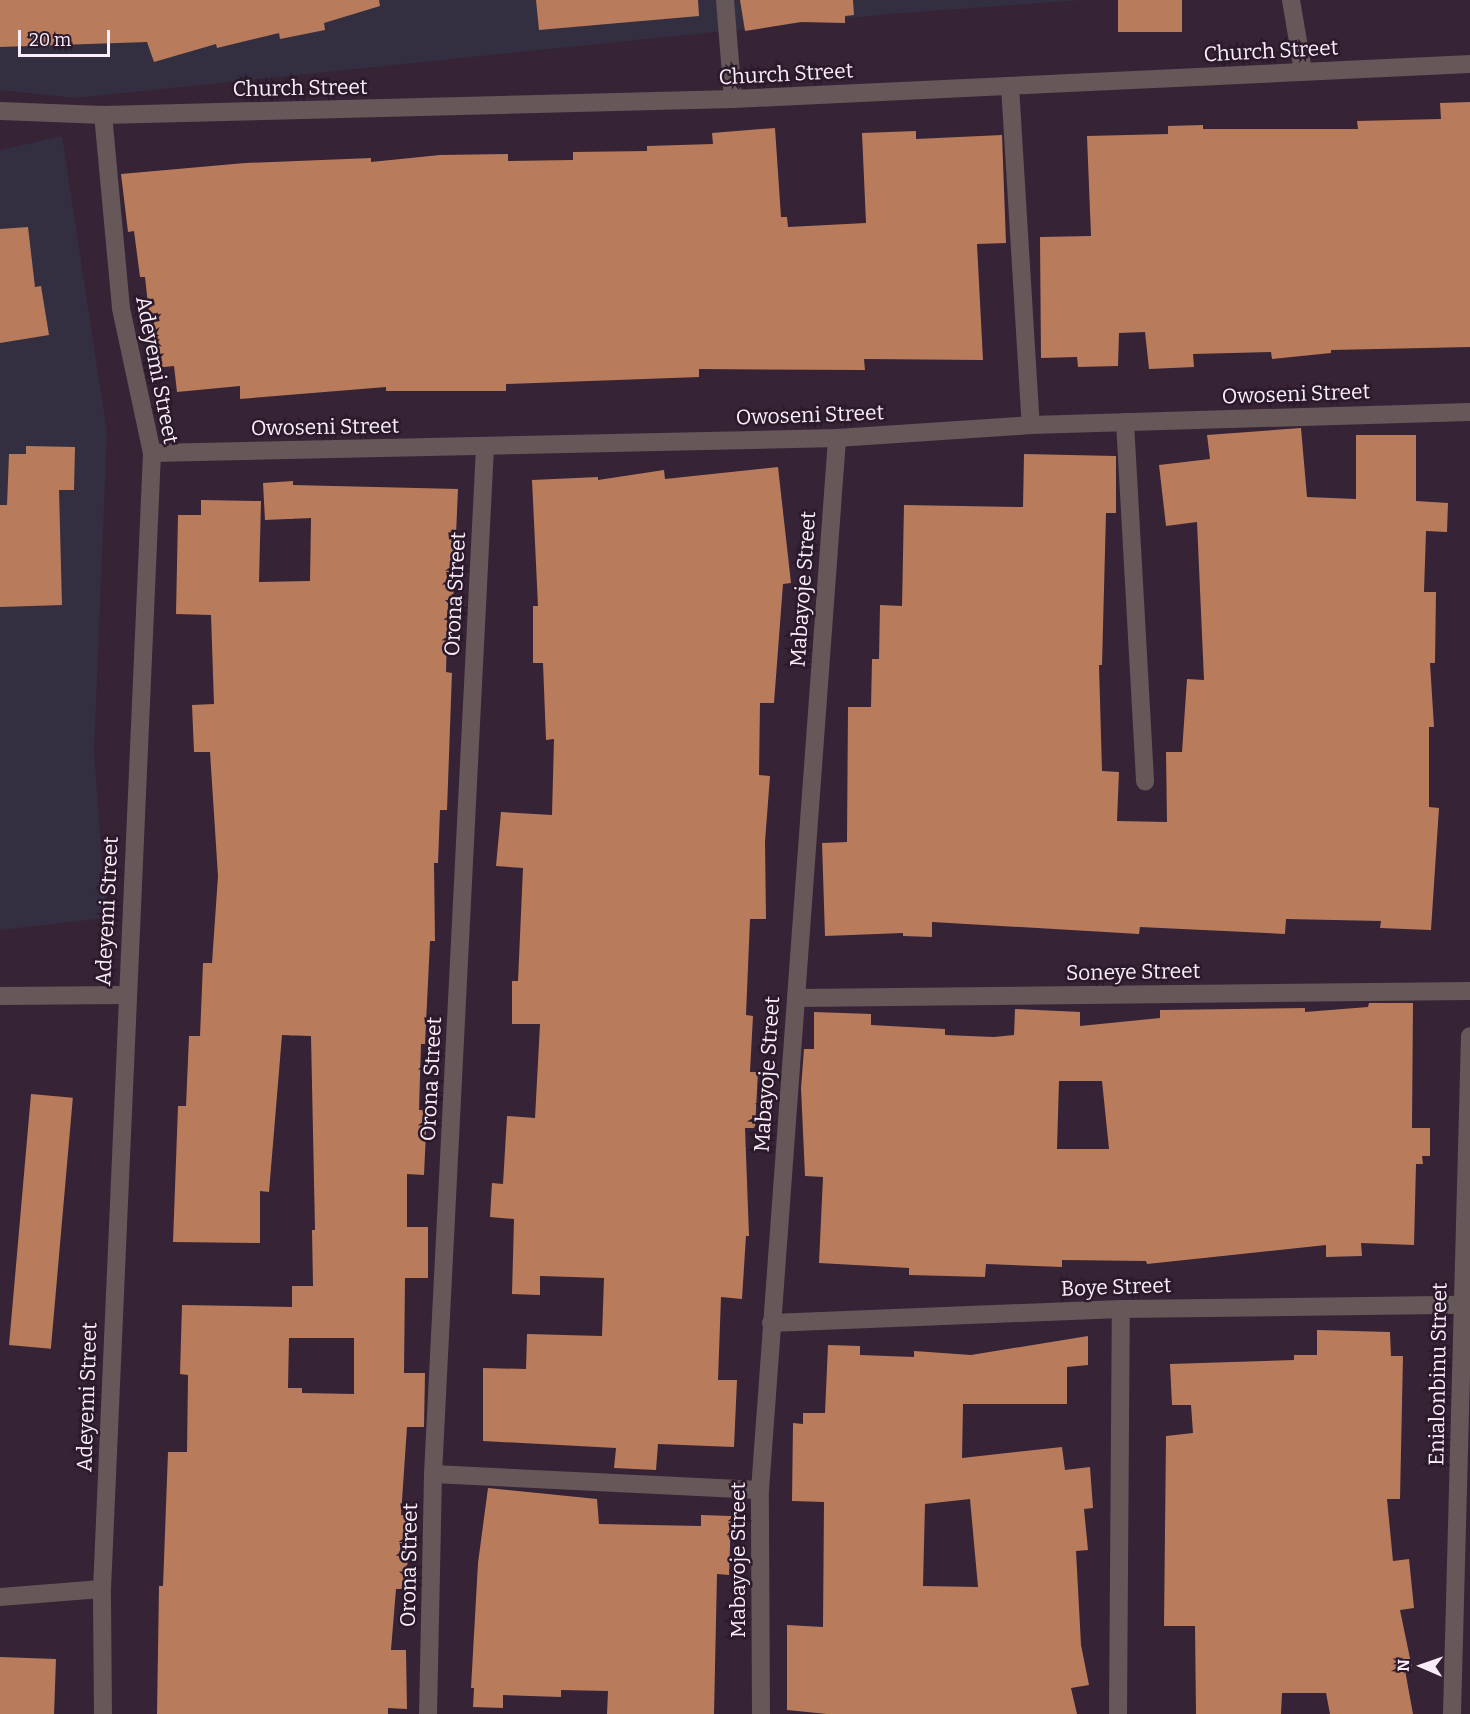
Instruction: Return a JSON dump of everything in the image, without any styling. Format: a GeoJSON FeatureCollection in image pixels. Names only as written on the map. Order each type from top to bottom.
{"type":"FeatureCollection","features":[{"type":"Feature","properties":{"kind":"street"},"geometry":{"type":"LineString","coordinates":[[724,0],[733,99]]}},
{"type":"Feature","properties":{"kind":"street"},"geometry":{"type":"LineString","coordinates":[[1291,0],[1303,71]]}},
{"type":"Feature","properties":{"kind":"street","name":"Church Street"},"geometry":{"type":"LineString","coordinates":[[0,111],[103,115],[733,99],[1470,64]]}},
{"type":"Feature","properties":{"kind":"street"},"geometry":{"type":"LineString","coordinates":[[1010,86],[1031,424]]}},
{"type":"Feature","properties":{"kind":"street","name":"Adeyemi Street"},"geometry":{"type":"LineString","coordinates":[[103,115],[121,308],[152,453],[125,995],[102,1589],[103,1714]]}},
{"type":"Feature","properties":{"kind":"street","name":"Owoseni Street"},"geometry":{"type":"LineString","coordinates":[[152,453],[837,438],[1031,424],[1470,412]]}},
{"type":"Feature","properties":{"kind":"street"},"geometry":{"type":"LineString","coordinates":[[1125,422],[1145,781]]}},
{"type":"Feature","properties":{"kind":"street","name":"Mabayoje Street"},"geometry":{"type":"LineString","coordinates":[[761,1714],[760,1490],[837,438]]}},
{"type":"Feature","properties":{"kind":"street","name":"Orona Street"},"geometry":{"type":"LineString","coordinates":[[428,1714],[433,1474],[485,447]]}},
{"type":"Feature","properties":{"kind":"street","name":"Soneye Street"},"geometry":{"type":"LineString","coordinates":[[796,998],[1470,991]]}},
{"type":"Feature","properties":{"kind":"street"},"geometry":{"type":"LineString","coordinates":[[0,996],[125,995]]}},
{"type":"Feature","properties":{"kind":"street","name":"Enialonbinu Street"},"geometry":{"type":"LineString","coordinates":[[1452,1714],[1461,1305],[1470,1036]]}},
{"type":"Feature","properties":{"kind":"street","name":"Boye Street"},"geometry":{"type":"LineString","coordinates":[[771,1323],[1121,1309],[1461,1305]]}},
{"type":"Feature","properties":{"kind":"street"},"geometry":{"type":"LineString","coordinates":[[1118,1714],[1121,1309]]}},
{"type":"Feature","properties":{"kind":"street"},"geometry":{"type":"LineString","coordinates":[[433,1474],[760,1490]]}},
{"type":"Feature","properties":{"kind":"street"},"geometry":{"type":"LineString","coordinates":[[0,1597],[102,1589]]}},
{"type":"Feature","properties":{"kind":"shaded area"},"geometry":{"type":"Polygon","coordinates":[[[0,0],[1083,0],[889,14],[75,98],[0,90],[0,0]]]}},
{"type":"Feature","properties":{"kind":"shaded area"},"geometry":{"type":"Polygon","coordinates":[[[62,136],[107,433],[94,751],[106,918],[0,930],[0,150],[62,136]]]}},
{"type":"Feature","properties":{"kind":"building"},"geometry":{"type":"Polygon","coordinates":[[[0,0],[379,0],[380,6],[324,23],[325,30],[280,39],[279,33],[217,48],[216,44],[154,62],[147,42],[0,47],[0,0]]]}},
{"type":"Feature","properties":{"kind":"building"},"geometry":{"type":"Polygon","coordinates":[[[536,0],[698,0],[699,16],[539,30],[536,0]]]}},
{"type":"Feature","properties":{"kind":"building"},"geometry":{"type":"Polygon","coordinates":[[[740,0],[853,0],[854,15],[845,16],[845,23],[801,22],[745,31],[740,0]]]}},
{"type":"Feature","properties":{"kind":"building"},"geometry":{"type":"Polygon","coordinates":[[[1118,0],[1182,0],[1182,32],[1118,32],[1118,0]]]}},
{"type":"Feature","properties":{"kind":"building"},"geometry":{"type":"Polygon","coordinates":[[[1470,102],[1470,347],[1331,350],[1331,353],[1272,359],[1271,352],[1193,354],[1194,367],[1149,369],[1145,332],[1119,333],[1118,366],[1078,367],[1077,357],[1041,358],[1040,237],[1091,236],[1087,136],[1168,134],[1168,126],[1203,125],[1203,129],[1358,129],[1357,121],[1441,119],[1440,103],[1470,102]]]}},
{"type":"Feature","properties":{"kind":"building"},"geometry":{"type":"Polygon","coordinates":[[[775,128],[781,217],[787,217],[788,227],[866,223],[862,133],[916,131],[916,139],[1002,135],[1006,243],[977,244],[983,360],[864,359],[865,370],[699,369],[699,377],[506,384],[506,391],[386,391],[386,387],[240,399],[240,386],[177,392],[174,366],[155,368],[145,277],[140,277],[134,231],[128,232],[121,174],[245,163],[371,158],[371,162],[440,155],[508,154],[508,161],[573,160],[573,152],[647,151],[647,146],[713,144],[712,133],[775,128]]]}},
{"type":"Feature","properties":{"kind":"building"},"geometry":{"type":"Polygon","coordinates":[[[28,227],[35,287],[41,286],[49,335],[0,343],[0,229],[28,227]]]}},
{"type":"Feature","properties":{"kind":"building"},"geometry":{"type":"Polygon","coordinates":[[[1301,428],[1307,497],[1356,499],[1356,435],[1416,435],[1416,501],[1448,503],[1447,532],[1426,531],[1424,592],[1436,592],[1435,663],[1430,663],[1434,727],[1429,727],[1429,807],[1439,808],[1431,930],[1380,928],[1381,921],[1286,919],[1285,934],[1140,927],[1139,934],[932,922],[932,937],[903,936],[903,933],[825,936],[822,843],[847,842],[848,707],[871,707],[872,659],[879,659],[880,605],[902,606],[904,505],[1023,507],[1024,454],[1116,456],[1116,513],[1106,513],[1102,665],[1099,665],[1102,771],[1119,772],[1117,821],[1167,822],[1166,752],[1182,752],[1187,679],[1204,680],[1197,522],[1166,526],[1159,465],[1210,459],[1207,435],[1301,428]]]}},
{"type":"Feature","properties":{"kind":"building"},"geometry":{"type":"Polygon","coordinates":[[[26,446],[75,447],[74,490],[59,490],[62,605],[0,607],[0,505],[7,505],[9,454],[26,454],[26,446]]]}},
{"type":"Feature","properties":{"kind":"building"},"geometry":{"type":"Polygon","coordinates":[[[778,467],[791,583],[783,584],[774,703],[760,703],[759,775],[770,776],[765,842],[766,919],[750,919],[746,1015],[753,1016],[750,1072],[758,1072],[755,1128],[745,1128],[749,1236],[746,1236],[742,1299],[721,1297],[718,1380],[737,1380],[734,1447],[658,1444],[656,1470],[614,1468],[616,1448],[483,1441],[483,1368],[526,1369],[527,1334],[602,1336],[604,1278],[540,1276],[540,1295],[512,1294],[514,1219],[490,1217],[492,1183],[503,1184],[507,1116],[535,1118],[540,1024],[512,1024],[512,981],[518,981],[523,868],[496,866],[501,812],[552,815],[554,739],[546,740],[543,663],[533,663],[533,606],[538,606],[532,480],[598,477],[598,480],[664,470],[665,479],[778,467]]]}},
{"type":"Feature","properties":{"kind":"building"},"geometry":{"type":"Polygon","coordinates":[[[293,481],[293,485],[458,489],[453,604],[448,604],[446,672],[452,673],[447,810],[440,810],[438,863],[434,863],[435,941],[430,941],[425,1044],[421,1044],[419,1110],[427,1110],[424,1175],[407,1174],[407,1227],[428,1227],[428,1278],[405,1278],[404,1373],[425,1373],[424,1427],[407,1427],[401,1515],[412,1516],[405,1589],[396,1589],[391,1650],[406,1650],[407,1709],[388,1708],[388,1714],[157,1714],[159,1586],[163,1586],[168,1452],[187,1452],[188,1375],[180,1374],[182,1305],[292,1307],[292,1286],[313,1286],[312,1230],[315,1230],[311,1036],[282,1035],[269,1192],[260,1191],[260,1243],[173,1242],[178,1106],[186,1106],[189,1036],[200,1036],[203,963],[212,963],[218,876],[210,752],[194,752],[192,705],[214,704],[211,615],[176,614],[178,515],[201,515],[201,500],[261,501],[259,582],[310,581],[311,518],[265,520],[263,483],[293,481]],[[289,1338],[288,1388],[302,1388],[302,1393],[354,1394],[354,1338],[289,1338]]]}},
{"type":"Feature","properties":{"kind":"building"},"geometry":{"type":"Polygon","coordinates":[[[1369,1003],[1413,1003],[1412,1128],[1430,1128],[1430,1156],[1422,1156],[1423,1164],[1416,1164],[1414,1245],[1361,1243],[1362,1256],[1326,1257],[1326,1245],[1147,1264],[1146,1261],[1062,1260],[1062,1267],[986,1264],[985,1277],[909,1275],[909,1268],[819,1263],[823,1177],[805,1176],[801,1088],[804,1049],[814,1049],[814,1012],[871,1014],[871,1025],[945,1029],[945,1035],[994,1037],[1014,1035],[1015,1009],[1080,1012],[1080,1026],[1160,1018],[1160,1010],[1305,1008],[1305,1012],[1368,1007],[1369,1003]],[[1059,1081],[1057,1149],[1109,1149],[1102,1081],[1059,1081]]]}},
{"type":"Feature","properties":{"kind":"building"},"geometry":{"type":"Polygon","coordinates":[[[31,1094],[73,1098],[51,1349],[9,1345],[31,1094]]]}},
{"type":"Feature","properties":{"kind":"building"},"geometry":{"type":"Polygon","coordinates":[[[1317,1330],[1390,1332],[1391,1356],[1403,1356],[1400,1499],[1387,1499],[1393,1561],[1409,1559],[1414,1608],[1400,1610],[1412,1668],[1405,1670],[1413,1714],[1330,1714],[1326,1693],[1282,1693],[1281,1714],[1196,1714],[1195,1626],[1164,1626],[1166,1436],[1193,1433],[1191,1405],[1172,1405],[1170,1364],[1294,1360],[1294,1355],[1317,1355],[1317,1330]]]}},
{"type":"Feature","properties":{"kind":"building"},"geometry":{"type":"Polygon","coordinates":[[[1088,1336],[1088,1365],[1067,1367],[1067,1404],[963,1404],[962,1458],[1062,1447],[1065,1470],[1090,1467],[1093,1508],[1084,1509],[1088,1550],[1076,1551],[1081,1645],[1089,1685],[1071,1688],[1077,1714],[827,1714],[787,1710],[787,1625],[823,1627],[824,1502],[792,1501],[793,1423],[803,1424],[803,1413],[825,1413],[828,1345],[860,1346],[860,1355],[914,1357],[914,1351],[971,1355],[1088,1336]],[[970,1499],[925,1504],[923,1586],[978,1587],[970,1499]]]}},
{"type":"Feature","properties":{"kind":"building"},"geometry":{"type":"Polygon","coordinates":[[[488,1488],[597,1499],[599,1524],[701,1526],[701,1515],[731,1516],[729,1575],[717,1574],[714,1714],[607,1714],[608,1691],[561,1690],[561,1697],[503,1695],[503,1708],[473,1707],[474,1688],[471,1688],[478,1563],[488,1488]]]}},
{"type":"Feature","properties":{"kind":"building"},"geometry":{"type":"Polygon","coordinates":[[[0,1657],[56,1659],[54,1714],[0,1714],[0,1657]]]}}]}
